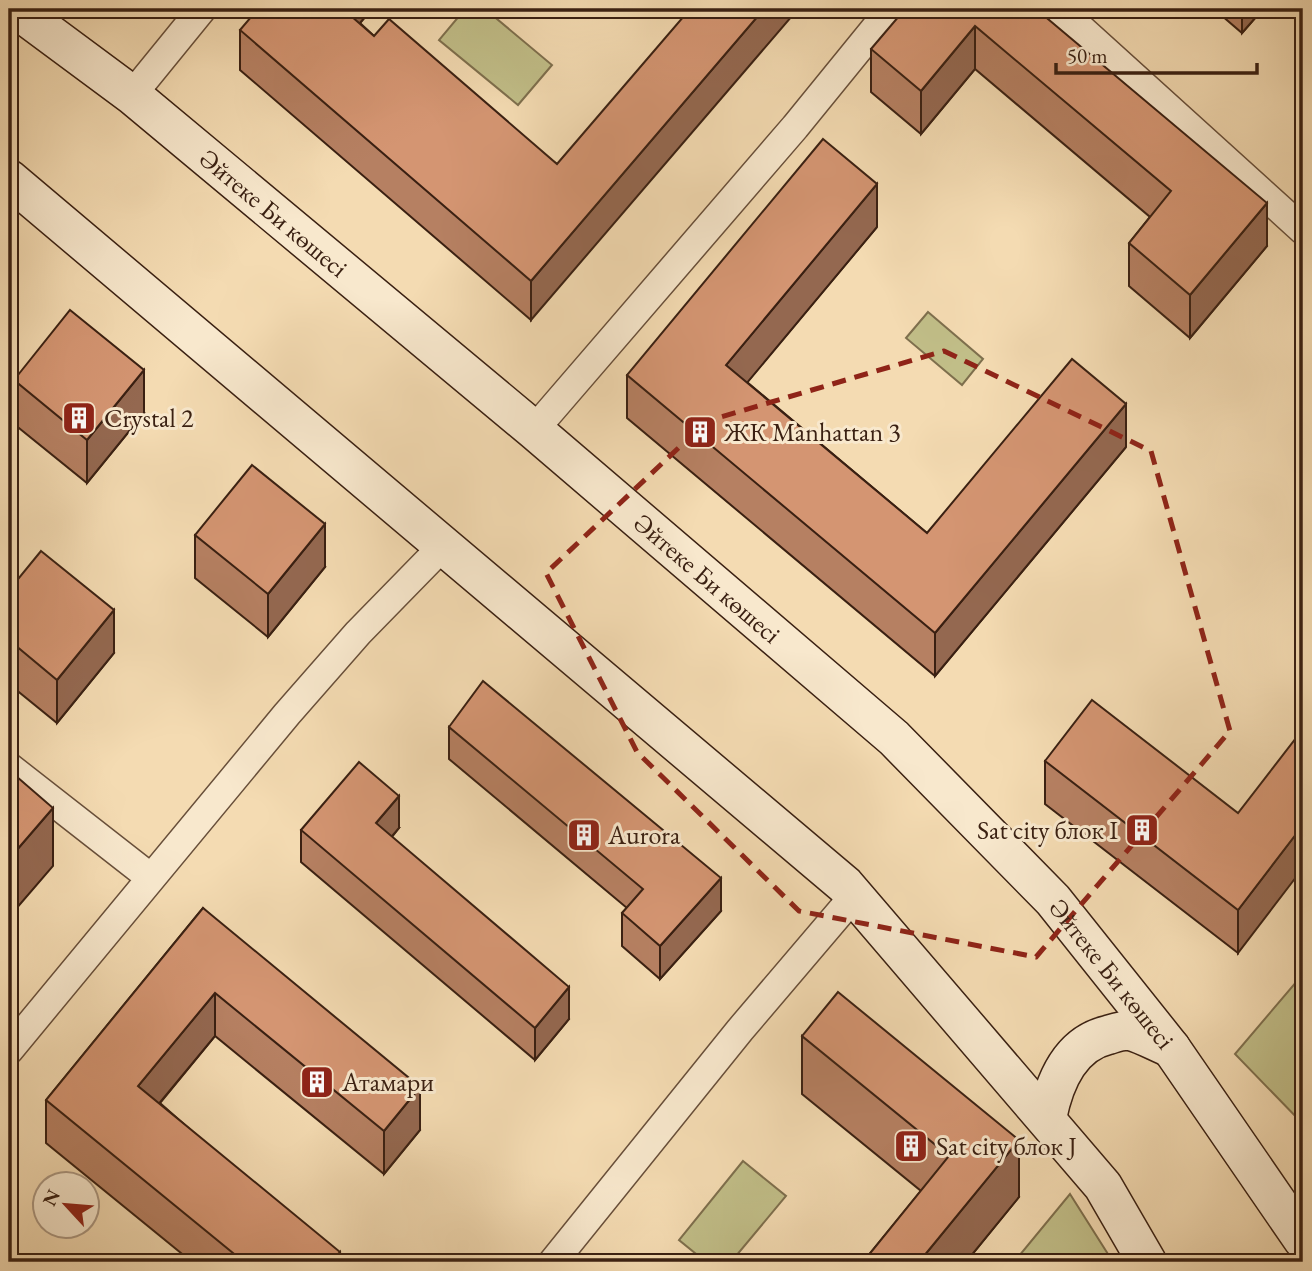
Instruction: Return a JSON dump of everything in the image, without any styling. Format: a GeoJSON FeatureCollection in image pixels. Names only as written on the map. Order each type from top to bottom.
{"type":"FeatureCollection","features":[{"type":"Feature","properties":{"kind":"street","name":"Әйтеке Би көшесі"},"geometry":{"type":"LineString","coordinates":[[16,9],[132,95],[534,430],[894,738],[1053,900],[1171,1048],[1303,1240]]}},
{"type":"Feature","properties":{"kind":"street"},"geometry":{"type":"LineString","coordinates":[[132,95],[202,9]]}},
{"type":"Feature","properties":{"kind":"street"},"geometry":{"type":"LineString","coordinates":[[534,430],[769,158],[891,9]]}},
{"type":"Feature","properties":{"kind":"street"},"geometry":{"type":"LineString","coordinates":[[1059,9],[1303,230]]}},
{"type":"Feature","properties":{"kind":"street"},"geometry":{"type":"LineString","coordinates":[[9,179],[845,885],[1103,1186],[1147,1262]]}},
{"type":"Feature","properties":{"kind":"street"},"geometry":{"type":"LineString","coordinates":[[9,1050],[331,663],[443,546]]}},
{"type":"Feature","properties":{"kind":"street"},"geometry":{"type":"LineString","coordinates":[[9,767],[151,878]]}},
{"type":"Feature","properties":{"kind":"street"},"geometry":{"type":"LineString","coordinates":[[553,1262],[740,1030],[854,896]]}},
{"type":"Feature","properties":{"kind":"street"},"geometry":{"type":"LineString","coordinates":[[1047,1118],[1051,1097],[1066,1064],[1080,1047],[1100,1037],[1128,1030],[1171,1048]]}},
{"type":"Feature","properties":{"kind":"highlighted area"},"geometry":{"type":"Polygon","coordinates":[[[944,351],[1151,451],[1230,731],[1036,957],[799,911],[637,752],[546,573],[707,421],[944,351]]]}},
{"type":"Feature","properties":{"kind":"shaded area"},"geometry":{"type":"Polygon","coordinates":[[[465,9],[485,9],[552,65],[518,105],[439,40],[465,9]]]}},
{"type":"Feature","properties":{"kind":"shaded area"},"geometry":{"type":"Polygon","coordinates":[[[928,312],[983,359],[962,385],[906,338],[928,312]]]}},
{"type":"Feature","properties":{"kind":"shaded area"},"geometry":{"type":"Polygon","coordinates":[[[1303,974],[1303,1124],[1235,1054],[1303,974]]]}},
{"type":"Feature","properties":{"kind":"shaded area"},"geometry":{"type":"Polygon","coordinates":[[[743,1161],[786,1196],[731,1262],[706,1262],[679,1240],[743,1161]]]}},
{"type":"Feature","properties":{"kind":"shaded area"},"geometry":{"type":"Polygon","coordinates":[[[1070,1194],[1113,1262],[1014,1262],[1070,1194]]]}},
{"type":"Feature","properties":{"kind":"building"},"geometry":{"type":"Polygon","coordinates":[[[258,9],[343,9],[374,36],[389,19],[557,164],[690,9],[764,9],[531,281],[240,30],[258,9]]]}},
{"type":"Feature","properties":{"kind":"building"},"geometry":{"type":"Polygon","coordinates":[[[905,9],[1036,9],[1267,203],[1190,295],[1129,243],[1171,191],[975,26],[921,91],[871,49],[905,9]]]}},
{"type":"Feature","properties":{"kind":"building"},"geometry":{"type":"Polygon","coordinates":[[[823,139],[877,184],[726,365],[927,533],[1072,359],[1126,404],[935,633],[627,375],[823,139]]]}},
{"type":"Feature","properties":{"kind":"building"},"geometry":{"type":"Polygon","coordinates":[[[70,310],[144,370],[87,440],[14,380],[70,310]]]}},
{"type":"Feature","properties":{"kind":"building"},"geometry":{"type":"Polygon","coordinates":[[[252,465],[325,524],[268,594],[195,535],[252,465]]]}},
{"type":"Feature","properties":{"kind":"building"},"geometry":{"type":"Polygon","coordinates":[[[41,551],[114,610],[57,680],[9,640],[9,590],[41,551]]]}},
{"type":"Feature","properties":{"kind":"building"},"geometry":{"type":"Polygon","coordinates":[[[483,681],[721,878],[660,946],[622,913],[643,889],[449,727],[483,681]]]}},
{"type":"Feature","properties":{"kind":"building"},"geometry":{"type":"Polygon","coordinates":[[[1092,700],[1238,813],[1303,729],[1303,825],[1238,910],[1045,761],[1092,700]]]}},
{"type":"Feature","properties":{"kind":"building"},"geometry":{"type":"Polygon","coordinates":[[[359,762],[399,796],[376,823],[569,987],[535,1028],[301,830],[359,762]]]}},
{"type":"Feature","properties":{"kind":"building"},"geometry":{"type":"Polygon","coordinates":[[[9,770],[53,808],[9,859],[9,770]]]}},
{"type":"Feature","properties":{"kind":"building"},"geometry":{"type":"Polygon","coordinates":[[[203,908],[420,1087],[384,1131],[215,993],[138,1086],[340,1252],[331,1262],[244,1262],[46,1100],[203,908]]]}},
{"type":"Feature","properties":{"kind":"building"},"geometry":{"type":"Polygon","coordinates":[[[838,992],[1019,1140],[919,1262],[863,1262],[949,1156],[802,1036],[838,992]]]}},
{"type":"Feature","properties":{"kind":"place","name":"Crystal 2"},"geometry":{"type":"Point","coordinates":[79,418]}},
{"type":"Feature","properties":{"kind":"place","name":"ЖК Manhattan 3"},"geometry":{"type":"Point","coordinates":[700,432]}},
{"type":"Feature","properties":{"kind":"place","name":"Sat city блок I"},"geometry":{"type":"Point","coordinates":[1142,830]}},
{"type":"Feature","properties":{"kind":"place","name":"Aurora"},"geometry":{"type":"Point","coordinates":[584,835]}},
{"type":"Feature","properties":{"kind":"place","name":"Атамари"},"geometry":{"type":"Point","coordinates":[317,1082]}},
{"type":"Feature","properties":{"kind":"place","name":"Sat city блок J"},"geometry":{"type":"Point","coordinates":[911,1146]}}]}
